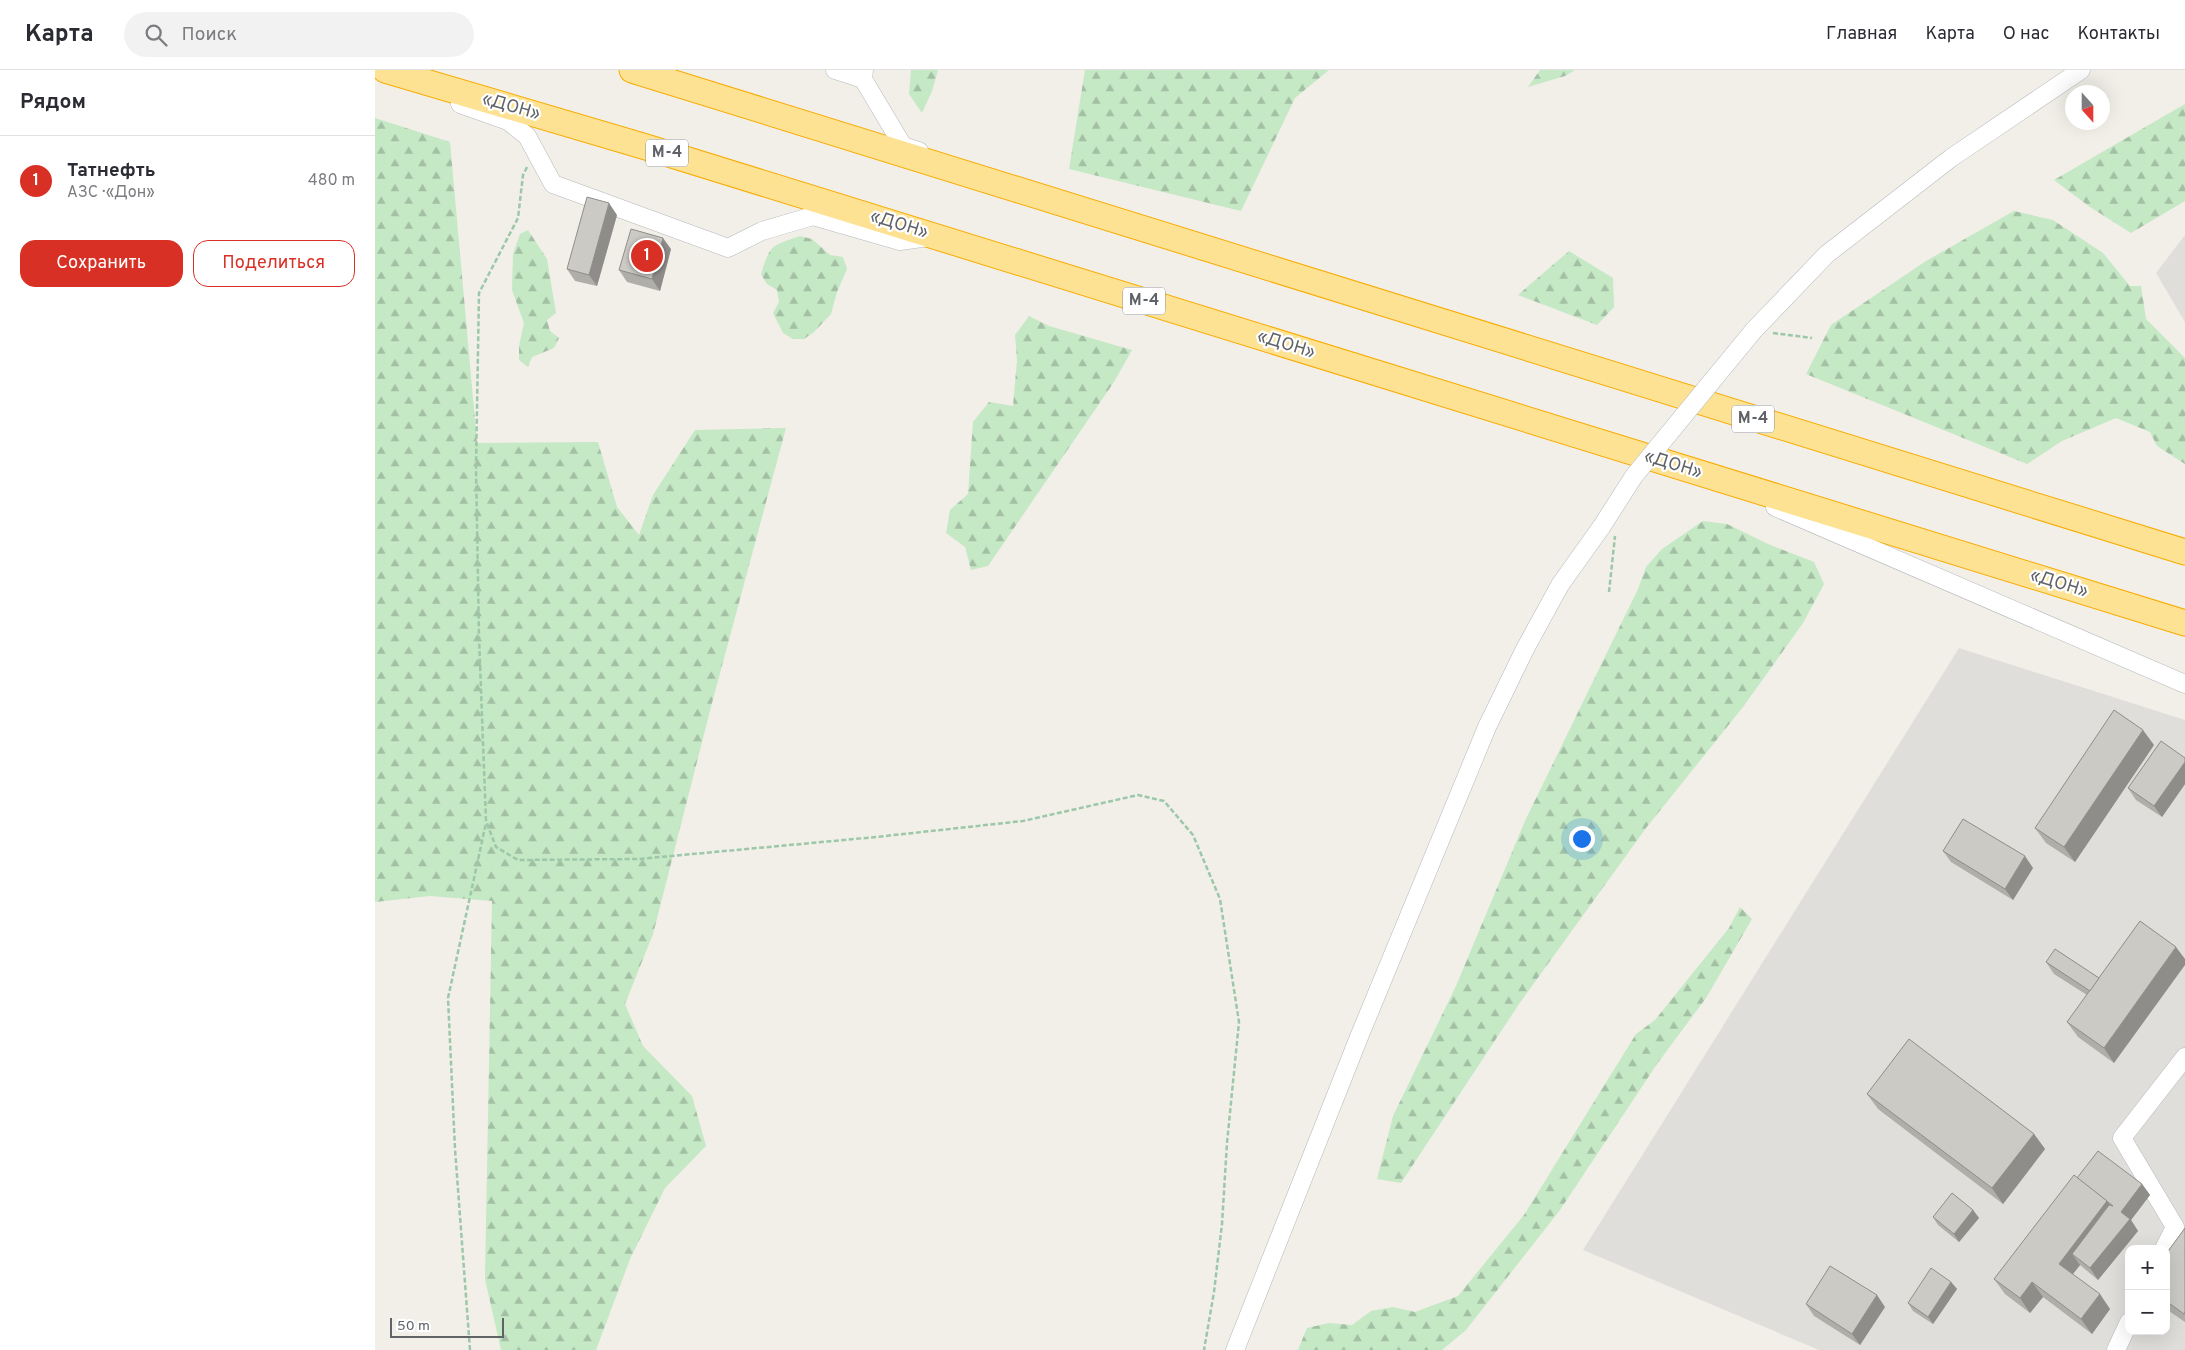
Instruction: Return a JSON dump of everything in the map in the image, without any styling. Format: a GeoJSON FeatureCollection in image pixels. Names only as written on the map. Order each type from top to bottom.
{"type":"FeatureCollection","features":[{"type":"Feature","properties":{"kind":"highway","name":"М-4"},"geometry":{"type":"LineString","coordinates":[[632,70],[1039,198],[2185,552]]}},
{"type":"Feature","properties":{"kind":"highway","name":"«ДОН»"},"geometry":{"type":"LineString","coordinates":[[392,72],[647,147],[2185,623]]}},
{"type":"Feature","properties":{"kind":"street"},"geometry":{"type":"LineString","coordinates":[[835,70],[863,75],[903,146],[1019,183],[1039,198]]}},
{"type":"Feature","properties":{"kind":"street"},"geometry":{"type":"LineString","coordinates":[[1235,1350],[1355,1047],[1487,726],[1525,649],[1560,585],[1634,476],[1754,330],[1827,254],[1951,158],[2081,70]]}},
{"type":"Feature","properties":{"kind":"street"},"geometry":{"type":"LineString","coordinates":[[392,72],[441,98],[509,121],[527,136],[553,184],[728,248],[762,231],[813,216],[900,241],[935,236]]}},
{"type":"Feature","properties":{"kind":"street"},"geometry":{"type":"LineString","coordinates":[[1692,471],[2185,684]]}},
{"type":"Feature","properties":{"kind":"street"},"geometry":{"type":"LineString","coordinates":[[2166,1245],[2175,1227],[2122,1138],[2185,1057]]}},
{"type":"Feature","properties":{"kind":"street"},"geometry":{"type":"LineString","coordinates":[[2116,1350],[2125,1331]]}},
{"type":"Feature","properties":{"kind":"path"},"geometry":{"type":"LineString","coordinates":[[471,1350],[455,1149],[448,998],[486,821],[479,637],[476,467],[479,292],[518,218],[523,174],[535,150]]}},
{"type":"Feature","properties":{"kind":"path"},"geometry":{"type":"LineString","coordinates":[[1754,330],[1812,338]]}},
{"type":"Feature","properties":{"kind":"path"},"geometry":{"type":"LineString","coordinates":[[1601,526],[1616,530],[1609,592]]}},
{"type":"Feature","properties":{"kind":"path"},"geometry":{"type":"LineString","coordinates":[[486,821],[496,847],[518,860],[639,859],[1023,821],[1138,795],[1164,801],[1193,835],[1220,899],[1239,1022],[1215,1292],[1204,1350]]}},
{"type":"Feature","properties":{"kind":"shaded area"},"geometry":{"type":"Polygon","coordinates":[[[2185,235],[2185,322],[2156,273],[2185,235]]]}},
{"type":"Feature","properties":{"kind":"shaded area"},"geometry":{"type":"Polygon","coordinates":[[[1959,648],[2185,720],[2185,1350],[1819,1350],[1583,1250],[1959,648]]]}},
{"type":"Feature","properties":{"kind":"green space"},"geometry":{"type":"Polygon","coordinates":[[[911,70],[938,70],[932,91],[922,113],[909,94],[911,70]]]}},
{"type":"Feature","properties":{"kind":"green space"},"geometry":{"type":"Polygon","coordinates":[[[1085,70],[1329,70],[1295,98],[1241,211],[1069,169],[1085,70]]]}},
{"type":"Feature","properties":{"kind":"green space"},"geometry":{"type":"Polygon","coordinates":[[[1540,70],[1575,70],[1565,76],[1528,87],[1540,70]]]}},
{"type":"Feature","properties":{"kind":"green space"},"geometry":{"type":"Polygon","coordinates":[[[2185,104],[2185,201],[2131,233],[2090,207],[2054,180],[2185,104]]]}},
{"type":"Feature","properties":{"kind":"green space"},"geometry":{"type":"Polygon","coordinates":[[[375,118],[450,142],[477,443],[598,442],[617,507],[639,535],[653,495],[695,430],[786,428],[712,703],[653,934],[625,1004],[643,1046],[692,1096],[706,1146],[665,1188],[630,1259],[596,1350],[501,1350],[485,1279],[492,901],[430,896],[375,902],[375,118]]]}},
{"type":"Feature","properties":{"kind":"green space"},"geometry":{"type":"Polygon","coordinates":[[[2014,211],[2053,220],[2103,253],[2130,286],[2141,286],[2146,319],[2185,358],[2185,464],[2157,446],[2150,432],[2116,418],[2062,441],[2027,464],[1806,374],[1831,325],[1926,261],[2014,211]]]}},
{"type":"Feature","properties":{"kind":"green space"},"geometry":{"type":"Polygon","coordinates":[[[528,230],[547,259],[556,313],[547,320],[550,331],[559,338],[554,348],[532,357],[528,367],[519,360],[519,346],[524,323],[512,290],[513,254],[520,234],[528,230]]]}},
{"type":"Feature","properties":{"kind":"green space"},"geometry":{"type":"Polygon","coordinates":[[[800,236],[812,239],[830,255],[843,257],[847,269],[837,292],[831,314],[814,332],[804,339],[793,339],[783,333],[773,313],[779,302],[777,290],[767,284],[761,274],[767,257],[773,248],[800,236]]]}},
{"type":"Feature","properties":{"kind":"green space"},"geometry":{"type":"Polygon","coordinates":[[[1569,251],[1613,278],[1614,307],[1597,325],[1518,295],[1569,251]]]}},
{"type":"Feature","properties":{"kind":"green space"},"geometry":{"type":"Polygon","coordinates":[[[1029,316],[1049,326],[1132,350],[1114,382],[988,566],[971,570],[965,547],[946,533],[950,510],[968,494],[973,422],[989,402],[1013,406],[1017,360],[1015,335],[1029,316]]]}},
{"type":"Feature","properties":{"kind":"green space"},"geometry":{"type":"Polygon","coordinates":[[[1703,521],[1727,524],[1768,544],[1814,562],[1824,584],[1803,623],[1743,707],[1646,828],[1519,1004],[1401,1183],[1377,1179],[1393,1116],[1456,986],[1525,821],[1638,589],[1646,567],[1662,549],[1703,521]]]}},
{"type":"Feature","properties":{"kind":"green space"},"geometry":{"type":"Polygon","coordinates":[[[1740,907],[1752,919],[1706,998],[1657,1064],[1560,1210],[1466,1330],[1442,1350],[1298,1350],[1307,1328],[1329,1323],[1352,1325],[1371,1311],[1393,1307],[1415,1312],[1458,1296],[1524,1215],[1636,1034],[1655,1020],[1729,928],[1740,907]]]}},
{"type":"Feature","properties":{"kind":"building"},"geometry":{"type":"Polygon","coordinates":[[[587,197],[609,203],[589,275],[567,269],[587,197]]]}},
{"type":"Feature","properties":{"kind":"building"},"geometry":{"type":"Polygon","coordinates":[[[631,229],[663,238],[652,279],[619,270],[631,229]]]}},
{"type":"Feature","properties":{"kind":"building"},"geometry":{"type":"Polygon","coordinates":[[[2114,710],[2143,730],[2064,847],[2035,828],[2114,710]]]}},
{"type":"Feature","properties":{"kind":"building"},"geometry":{"type":"Polygon","coordinates":[[[2161,741],[2185,758],[2185,762],[2154,806],[2128,788],[2161,741]]]}},
{"type":"Feature","properties":{"kind":"building"},"geometry":{"type":"Polygon","coordinates":[[[1963,819],[2025,856],[2005,889],[1943,851],[1963,819]]]}},
{"type":"Feature","properties":{"kind":"building"},"geometry":{"type":"Polygon","coordinates":[[[2140,921],[2176,947],[2104,1048],[2067,1022],[2140,921]]]}},
{"type":"Feature","properties":{"kind":"building"},"geometry":{"type":"Polygon","coordinates":[[[2055,949],[2099,978],[2090,991],[2046,962],[2055,949]]]}},
{"type":"Feature","properties":{"kind":"building"},"geometry":{"type":"Polygon","coordinates":[[[1909,1039],[2034,1134],[1992,1188],[1867,1094],[1909,1039]]]}},
{"type":"Feature","properties":{"kind":"building"},"geometry":{"type":"Polygon","coordinates":[[[2098,1151],[2142,1184],[2121,1212],[2130,1219],[2090,1268],[2072,1254],[2109,1205],[2113,1206],[2077,1178],[2098,1151]]]}},
{"type":"Feature","properties":{"kind":"building"},"geometry":{"type":"Polygon","coordinates":[[[2074,1175],[2107,1201],[2059,1264],[2100,1294],[2081,1319],[2032,1282],[2020,1298],[1994,1279],[2074,1175]]]}},
{"type":"Feature","properties":{"kind":"building"},"geometry":{"type":"Polygon","coordinates":[[[1952,1193],[1973,1210],[1954,1234],[1933,1217],[1952,1193]]]}},
{"type":"Feature","properties":{"kind":"building"},"geometry":{"type":"Polygon","coordinates":[[[2185,1228],[2184,1314],[2170,1304],[2170,1249],[2185,1228]]]}},
{"type":"Feature","properties":{"kind":"building"},"geometry":{"type":"Polygon","coordinates":[[[1830,1266],[1877,1295],[1852,1334],[1806,1304],[1830,1266]]]}},
{"type":"Feature","properties":{"kind":"building"},"geometry":{"type":"Polygon","coordinates":[[[1931,1268],[1951,1282],[1928,1317],[1908,1303],[1931,1268]]]}},
{"type":"Feature","properties":{"kind":"place","name":"Татнефть"},"geometry":{"type":"Point","coordinates":[647,256]}}]}
